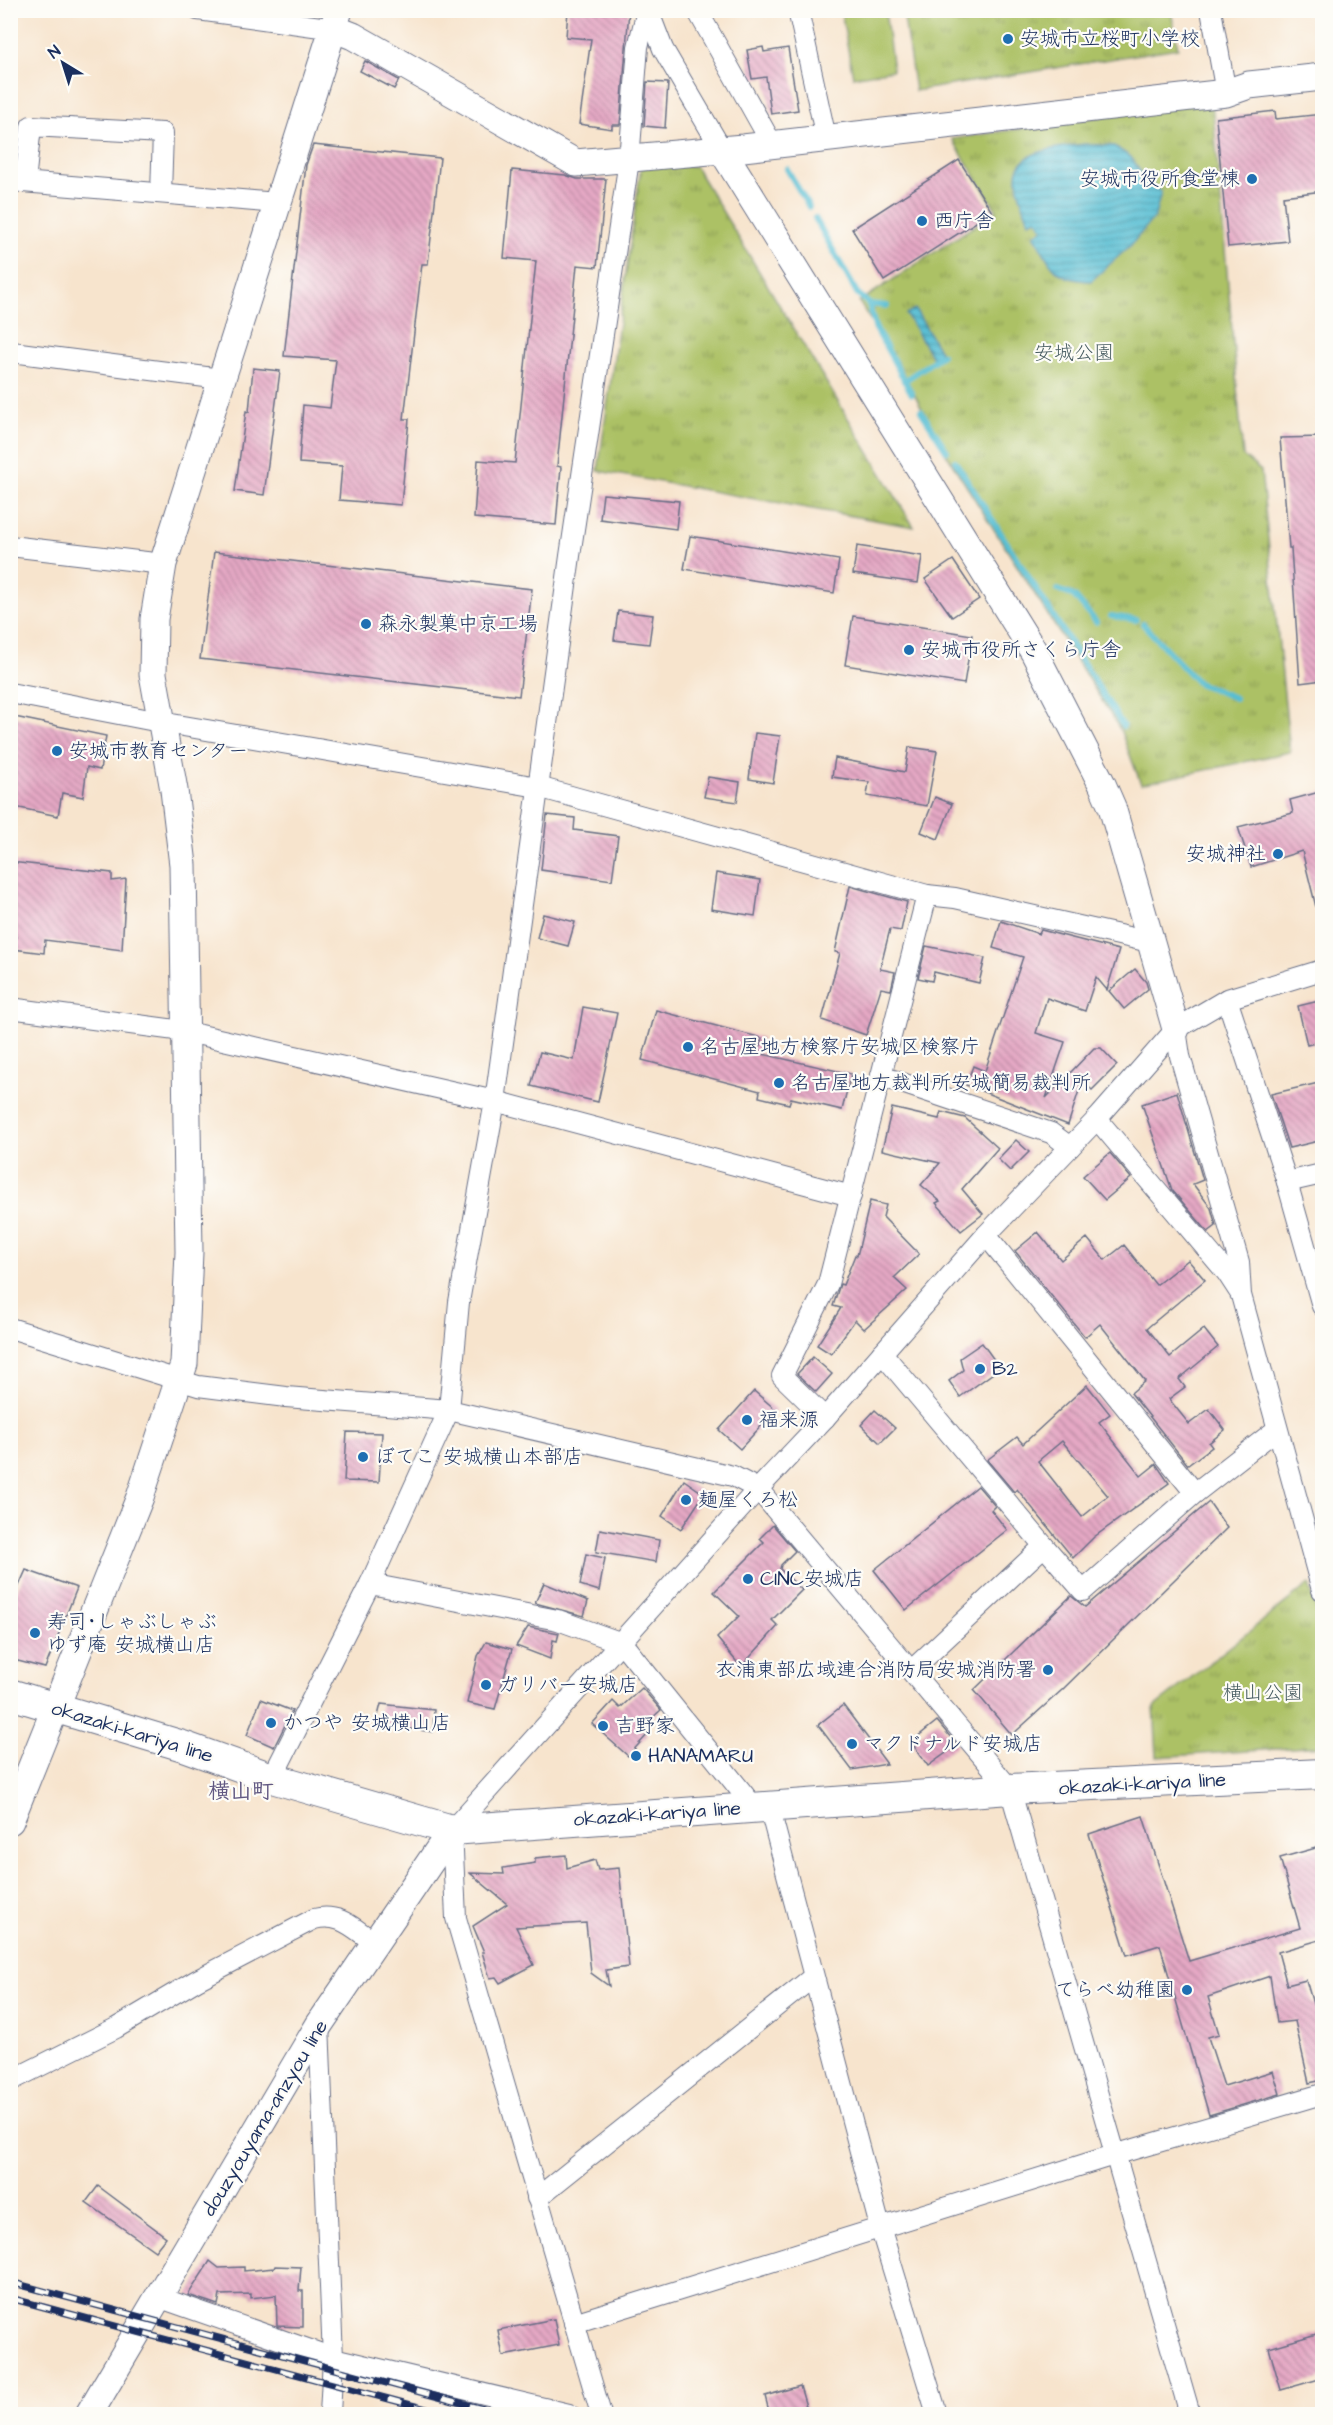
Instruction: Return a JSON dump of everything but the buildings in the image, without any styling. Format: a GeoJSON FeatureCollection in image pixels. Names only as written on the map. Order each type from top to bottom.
{"type":"FeatureCollection","features":[{"type":"Feature","properties":{"kind":"main road","name":"okazaki-kariya line"},"geometry":{"type":"LineString","coordinates":[[10,1694],[183,1746],[272,1778],[452,1830],[1010,1790],[1323,1774]]}},
{"type":"Feature","properties":{"kind":"street"},"geometry":{"type":"LineString","coordinates":[[198,10],[337,20]]}},
{"type":"Feature","properties":{"kind":"street"},"geometry":{"type":"LineString","coordinates":[[305,10],[337,20],[354,36],[576,163],[722,150],[1226,93],[1249,85],[1323,77]]}},
{"type":"Feature","properties":{"kind":"street"},"geometry":{"type":"LineString","coordinates":[[648,10],[663,49],[722,150],[1034,652],[1112,807],[1176,1029],[1180,1056],[1239,1262],[1241,1295],[1276,1430],[1323,1590]]}},
{"type":"Feature","properties":{"kind":"street"},"geometry":{"type":"LineString","coordinates":[[272,1778],[370,1584],[449,1410],[459,1302],[495,1101],[629,160],[638,46],[648,10]]}},
{"type":"Feature","properties":{"kind":"street"},"geometry":{"type":"LineString","coordinates":[[697,10],[772,144]]}},
{"type":"Feature","properties":{"kind":"street"},"geometry":{"type":"LineString","coordinates":[[798,10],[826,138]]}},
{"type":"Feature","properties":{"kind":"street"},"geometry":{"type":"LineString","coordinates":[[1211,10],[1226,93]]}},
{"type":"Feature","properties":{"kind":"street"},"geometry":{"type":"LineString","coordinates":[[10,1821],[140,1497],[184,1364],[188,1299],[183,1031],[183,865],[174,790],[153,674],[153,645],[163,564],[309,100],[337,20]]}},
{"type":"Feature","properties":{"kind":"street"},"geometry":{"type":"LineString","coordinates":[[161,193],[163,133],[31,126],[18,182],[161,193],[278,202]]}},
{"type":"Feature","properties":{"kind":"street"},"geometry":{"type":"LineString","coordinates":[[12,352],[221,379]]}},
{"type":"Feature","properties":{"kind":"street"},"geometry":{"type":"LineString","coordinates":[[10,546],[163,564]]}},
{"type":"Feature","properties":{"kind":"street"},"geometry":{"type":"LineString","coordinates":[[10,693],[160,722],[538,787],[927,895],[955,898],[1150,942]]}},
{"type":"Feature","properties":{"kind":"street"},"geometry":{"type":"LineString","coordinates":[[825,1418],[782,1376],[828,1284],[927,895]]}},
{"type":"Feature","properties":{"kind":"street"},"geometry":{"type":"LineString","coordinates":[[601,2415],[456,1917],[452,1830],[758,1489],[825,1418],[986,1234],[1097,1119],[1176,1029],[1227,999],[1323,970]]}},
{"type":"Feature","properties":{"kind":"street"},"geometry":{"type":"LineString","coordinates":[[1227,999],[1287,1182],[1322,1302]]}},
{"type":"Feature","properties":{"kind":"street"},"geometry":{"type":"LineString","coordinates":[[10,1008],[183,1031],[495,1101],[851,1196]]}},
{"type":"Feature","properties":{"kind":"street"},"geometry":{"type":"LineString","coordinates":[[881,1076],[1051,1133],[1070,1147]]}},
{"type":"Feature","properties":{"kind":"street"},"geometry":{"type":"LineString","coordinates":[[1097,1119],[1227,1272],[1241,1295]]}},
{"type":"Feature","properties":{"kind":"street"},"geometry":{"type":"LineString","coordinates":[[1287,1182],[1323,1174]]}},
{"type":"Feature","properties":{"kind":"street"},"geometry":{"type":"LineString","coordinates":[[986,1234],[1195,1493]]}},
{"type":"Feature","properties":{"kind":"street"},"geometry":{"type":"LineString","coordinates":[[10,1328],[179,1381],[286,1397],[449,1410],[733,1476],[758,1489],[912,1670],[1010,1790],[1190,2415]]}},
{"type":"Feature","properties":{"kind":"street"},"geometry":{"type":"LineString","coordinates":[[882,1353],[1083,1591],[1195,1493],[1276,1430]]}},
{"type":"Feature","properties":{"kind":"street"},"geometry":{"type":"LineString","coordinates":[[912,1670],[1044,1546]]}},
{"type":"Feature","properties":{"kind":"street"},"geometry":{"type":"LineString","coordinates":[[370,1584],[558,1620],[622,1643],[762,1807],[813,1977],[880,2227],[936,2415]]}},
{"type":"Feature","properties":{"kind":"street","name":"douzyouyama-anzyou line"},"geometry":{"type":"LineString","coordinates":[[89,2415],[319,2025],[452,1830]]}},
{"type":"Feature","properties":{"kind":"street"},"geometry":{"type":"LineString","coordinates":[[10,2080],[116,2028],[197,1980],[314,1919],[328,1915],[341,1920],[374,1942]]}},
{"type":"Feature","properties":{"kind":"street"},"geometry":{"type":"LineString","coordinates":[[537,2198],[813,1977]]}},
{"type":"Feature","properties":{"kind":"street"},"geometry":{"type":"LineString","coordinates":[[319,2025],[333,2358],[330,2415]]}},
{"type":"Feature","properties":{"kind":"street"},"geometry":{"type":"LineString","coordinates":[[574,2323],[1114,2155],[1323,2094]]}},
{"type":"Feature","properties":{"kind":"street"},"geometry":{"type":"LineString","coordinates":[[158,2297],[333,2358],[569,2415]]}},
{"type":"Feature","properties":{"kind":"green space"},"geometry":{"type":"Polygon","coordinates":[[[841,11],[885,11],[893,70],[853,77],[841,11]]]}},
{"type":"Feature","properties":{"kind":"green space"},"geometry":{"type":"Polygon","coordinates":[[[903,11],[1171,11],[1178,48],[915,91],[903,11]]]}},
{"type":"Feature","properties":{"kind":"green space","name":"安城公園"},"geometry":{"type":"Polygon","coordinates":[[[1212,100],[1243,456],[1261,471],[1290,752],[1141,784],[1120,729],[945,452],[900,367],[859,302],[997,211],[952,139],[1212,100]]]}},
{"type":"Feature","properties":{"kind":"green space"},"geometry":{"type":"Polygon","coordinates":[[[695,166],[914,527],[598,471],[641,167],[695,166]]]}},
{"type":"Feature","properties":{"kind":"green space","name":"横山公園"},"geometry":{"type":"Polygon","coordinates":[[[1309,1584],[1322,1631],[1322,1746],[1157,1757],[1154,1707],[1309,1584]]]}},
{"type":"Feature","properties":{"kind":"water"},"geometry":{"type":"Polygon","coordinates":[[[1084,144],[1114,146],[1131,157],[1143,176],[1161,192],[1155,216],[1131,245],[1091,281],[1078,280],[1061,274],[1050,263],[1034,235],[1043,229],[1037,219],[1029,222],[1017,181],[1019,167],[1033,155],[1054,148],[1084,144]]]}},
{"type":"Feature","properties":{"kind":"water"},"geometry":{"type":"Polygon","coordinates":[[[915,309],[942,355],[934,360],[906,314],[915,309]]]}},
{"type":"Feature","properties":{"kind":"waterway"},"geometry":{"type":"LineString","coordinates":[[787,169],[809,207]]}},
{"type":"Feature","properties":{"kind":"waterway"},"geometry":{"type":"LineString","coordinates":[[815,218],[857,293],[869,304],[875,327],[912,394]]}},
{"type":"Feature","properties":{"kind":"waterway"},"geometry":{"type":"LineString","coordinates":[[869,304],[887,306]]}},
{"type":"Feature","properties":{"kind":"waterway"},"geometry":{"type":"LineString","coordinates":[[904,381],[942,355]]}},
{"type":"Feature","properties":{"kind":"waterway"},"geometry":{"type":"LineString","coordinates":[[921,411],[947,451]]}},
{"type":"Feature","properties":{"kind":"waterway"},"geometry":{"type":"LineString","coordinates":[[955,461],[1123,726]]}},
{"type":"Feature","properties":{"kind":"waterway"},"geometry":{"type":"LineString","coordinates":[[1058,590],[1074,596],[1096,622]]}},
{"type":"Feature","properties":{"kind":"waterway"},"geometry":{"type":"LineString","coordinates":[[1111,616],[1136,620]]}},
{"type":"Feature","properties":{"kind":"waterway"},"geometry":{"type":"LineString","coordinates":[[1143,624],[1198,683],[1235,698]]}},
{"type":"Feature","properties":{"kind":"railway"},"geometry":{"type":"LineString","coordinates":[[10,2282],[502,2414]]}},
{"type":"Feature","properties":{"kind":"railway"},"geometry":{"type":"LineString","coordinates":[[10,2298],[445,2414]]}},
{"type":"Feature","properties":{"kind":"place","name":"安城市立桜町小学校"},"geometry":{"type":"Point","coordinates":[1008,39]}},
{"type":"Feature","properties":{"kind":"place","name":"安城市役所食堂棟"},"geometry":{"type":"Point","coordinates":[1252,179]}},
{"type":"Feature","properties":{"kind":"place","name":"西庁舎"},"geometry":{"type":"Point","coordinates":[922,221]}},
{"type":"Feature","properties":{"kind":"place","name":"森永製菓中京工場"},"geometry":{"type":"Point","coordinates":[366,624]}},
{"type":"Feature","properties":{"kind":"place","name":"安城市役所さくら庁舎"},"geometry":{"type":"Point","coordinates":[909,650]}},
{"type":"Feature","properties":{"kind":"place","name":"安城市教育センター"},"geometry":{"type":"Point","coordinates":[57,751]}},
{"type":"Feature","properties":{"kind":"place","name":"安城神社"},"geometry":{"type":"Point","coordinates":[1278,854]}},
{"type":"Feature","properties":{"kind":"place","name":"名古屋地方検察庁安城区検察庁"},"geometry":{"type":"Point","coordinates":[688,1047]}},
{"type":"Feature","properties":{"kind":"place","name":"名古屋地方裁判所安城簡易裁判所"},"geometry":{"type":"Point","coordinates":[779,1083]}},
{"type":"Feature","properties":{"kind":"place","name":"B2"},"geometry":{"type":"Point","coordinates":[980,1369]}},
{"type":"Feature","properties":{"kind":"place","name":"福来源"},"geometry":{"type":"Point","coordinates":[747,1420]}},
{"type":"Feature","properties":{"kind":"place","name":"ぼてこ 安城横山本部店"},"geometry":{"type":"Point","coordinates":[363,1457]}},
{"type":"Feature","properties":{"kind":"place","name":"麺屋くろ松"},"geometry":{"type":"Point","coordinates":[686,1500]}},
{"type":"Feature","properties":{"kind":"place","name":"CINC安城店"},"geometry":{"type":"Point","coordinates":[748,1579]}},
{"type":"Feature","properties":{"kind":"place","name":"寿司･しゃぶしゃぶ ゆず庵 安城横山店"},"geometry":{"type":"Point","coordinates":[35,1633]}},
{"type":"Feature","properties":{"kind":"place","name":"衣浦東部広域連合消防局安城消防署"},"geometry":{"type":"Point","coordinates":[1048,1670]}},
{"type":"Feature","properties":{"kind":"place","name":"ガリバー安城店"},"geometry":{"type":"Point","coordinates":[486,1685]}},
{"type":"Feature","properties":{"kind":"place","name":"かつや 安城横山店"},"geometry":{"type":"Point","coordinates":[271,1723]}},
{"type":"Feature","properties":{"kind":"place","name":"吉野家"},"geometry":{"type":"Point","coordinates":[603,1726]}},
{"type":"Feature","properties":{"kind":"place","name":"マクドナルド安城店"},"geometry":{"type":"Point","coordinates":[852,1744]}},
{"type":"Feature","properties":{"kind":"place","name":"HANAMARU"},"geometry":{"type":"Point","coordinates":[636,1756]}},
{"type":"Feature","properties":{"kind":"place","name":"てらべ幼稚園"},"geometry":{"type":"Point","coordinates":[1187,1990]}},
{"type":"Feature","properties":{"kind":"district","name":"横山町"},"geometry":{"type":"Point","coordinates":[241,1791]}}]}
